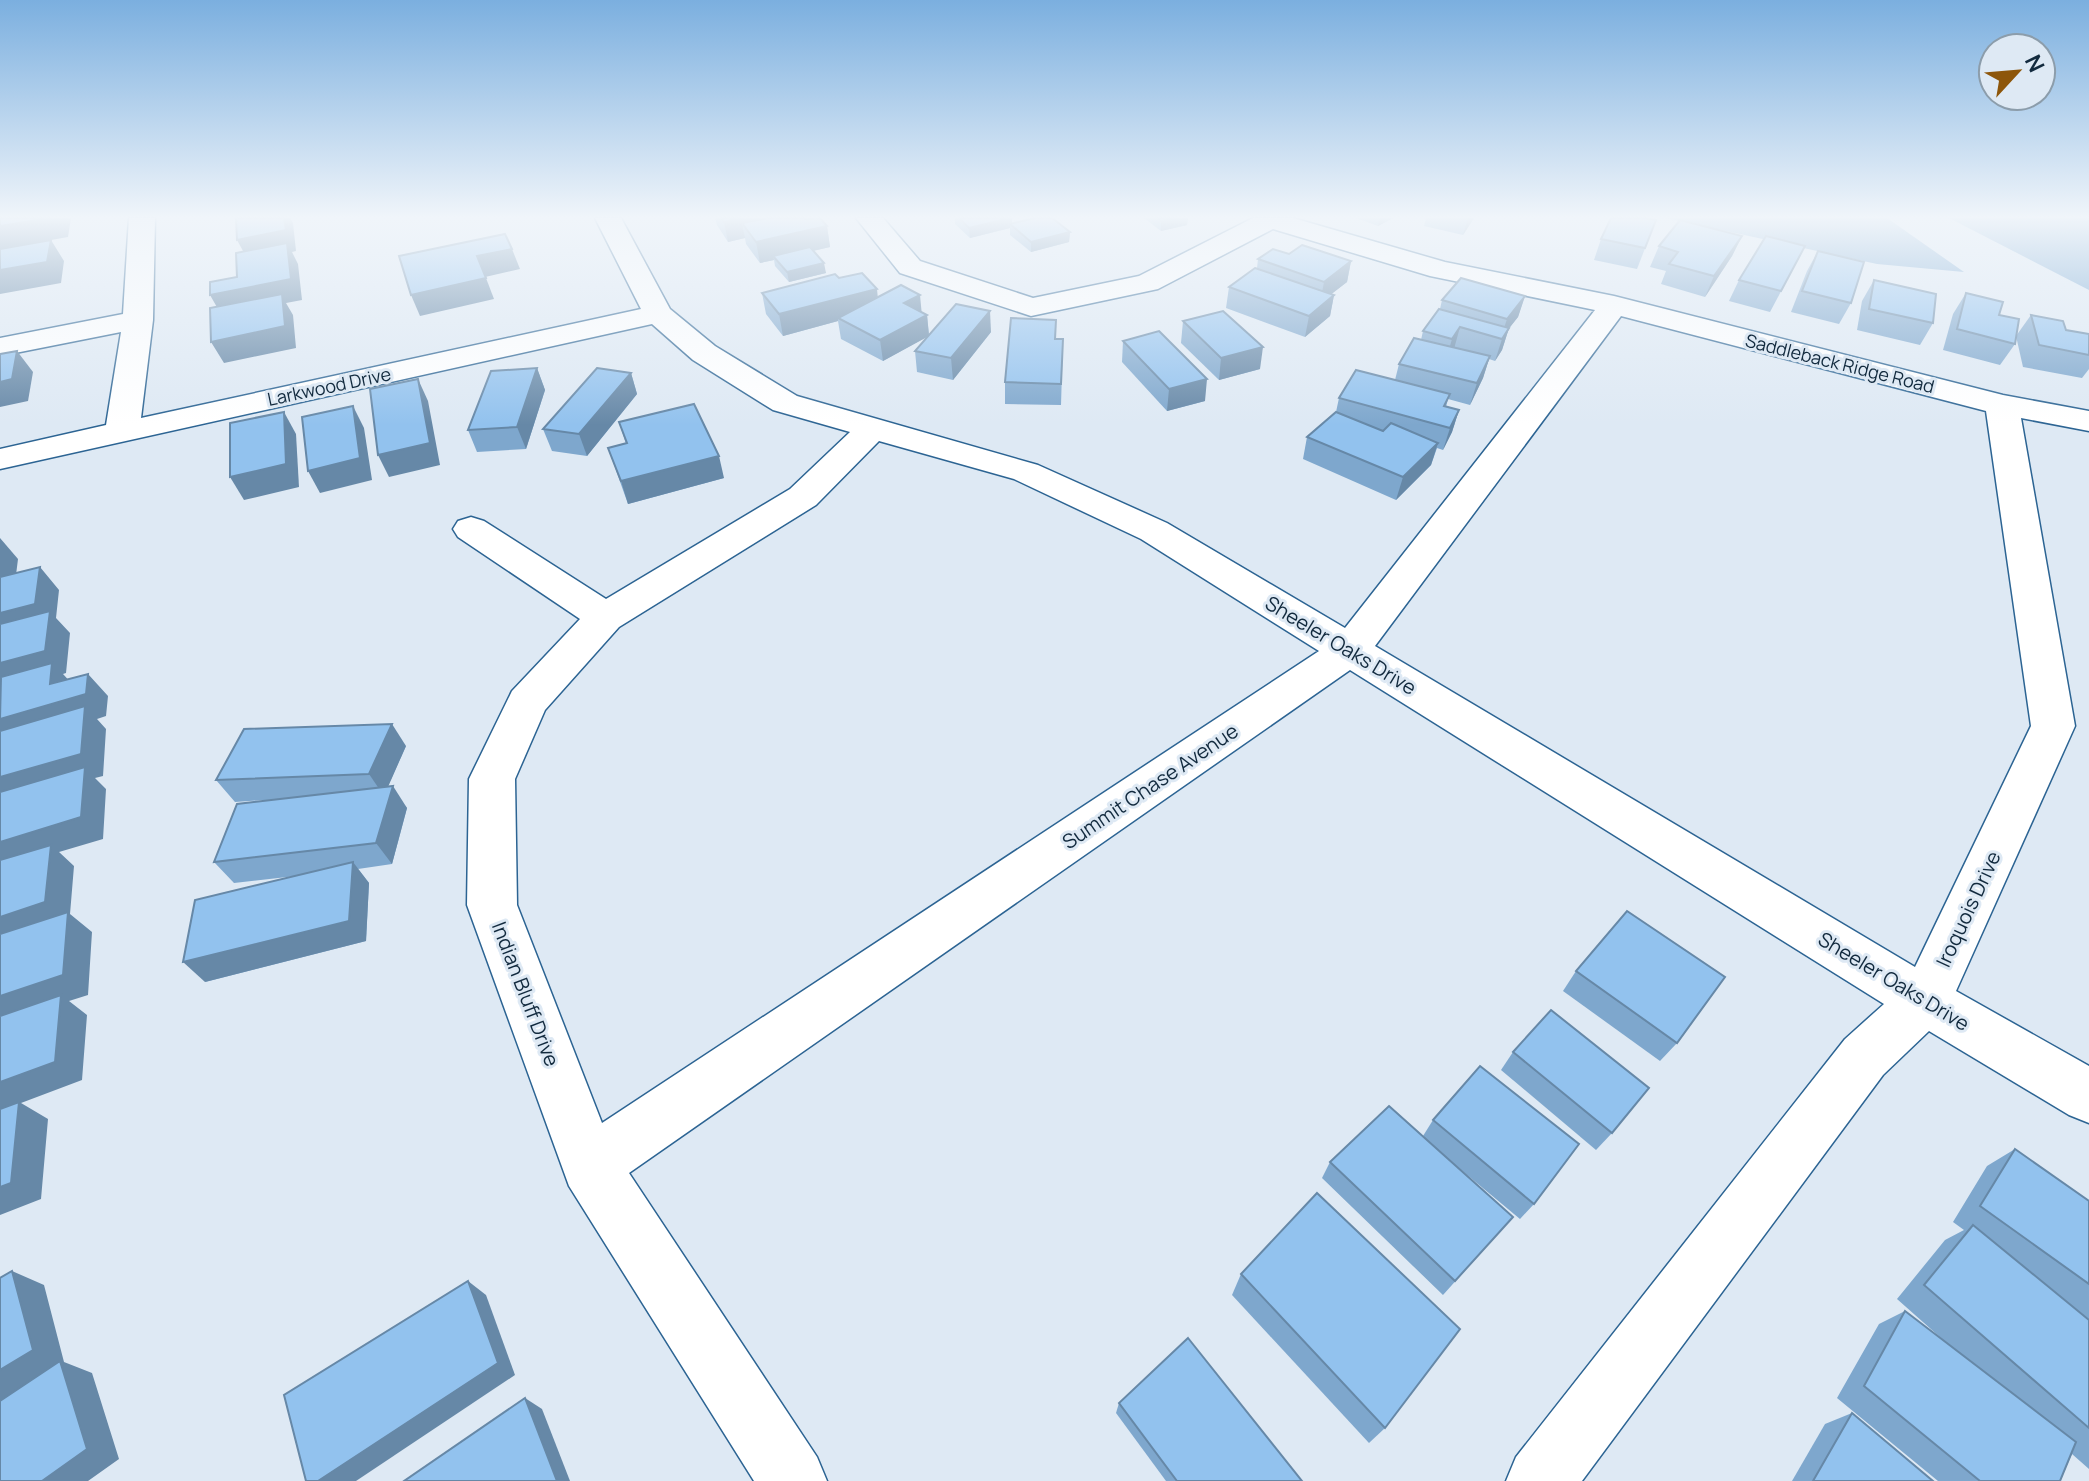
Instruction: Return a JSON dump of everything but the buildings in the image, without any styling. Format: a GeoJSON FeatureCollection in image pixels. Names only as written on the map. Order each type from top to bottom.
{"type":"FeatureCollection","features":[{"type":"Feature","properties":{"kind":"street"},"geometry":{"type":"LineString","coordinates":[[122,432],[138,320],[139,287]]}},
{"type":"Feature","properties":{"kind":"street","name":"Sheeler Oaks Drive"},"geometry":{"type":"LineString","coordinates":[[644,287],[658,314],[704,353],[785,403],[1026,472],[1154,531],[1925,1001],[2089,1096]]}},
{"type":"Feature","properties":{"kind":"street"},"geometry":{"type":"LineString","coordinates":[[971,287],[1031,307],[1128,287]]}},
{"type":"Feature","properties":{"kind":"street","name":"Saddleback Ridge Road"},"geometry":{"type":"LineString","coordinates":[[1525,287],[1614,305],[2002,405],[2089,421]]}},
{"type":"Feature","properties":{"kind":"street","name":"Summit Chase Avenue"},"geometry":{"type":"LineString","coordinates":[[590,1165],[1350,650],[1614,305]]}},
{"type":"Feature","properties":{"kind":"street","name":"Larkwood Drive"},"geometry":{"type":"LineString","coordinates":[[0,459],[658,314]]}},
{"type":"Feature","properties":{"kind":"street"},"geometry":{"type":"LineString","coordinates":[[0,347],[138,320]]}},
{"type":"Feature","properties":{"kind":"street","name":"Iroquois Drive"},"geometry":{"type":"LineString","coordinates":[[1540,1481],[1864,1057],[1925,1001],[2053,726],[2002,405]]}},
{"type":"Feature","properties":{"kind":"street","name":"Indian Bluff Drive"},"geometry":{"type":"LineString","coordinates":[[793,1481],[590,1165],[492,905],[492,779],[527,702],[605,617],[803,497],[872,429]]}},
{"type":"Feature","properties":{"kind":"street"},"geometry":{"type":"LineString","coordinates":[[471,529],[605,617]]}}]}
